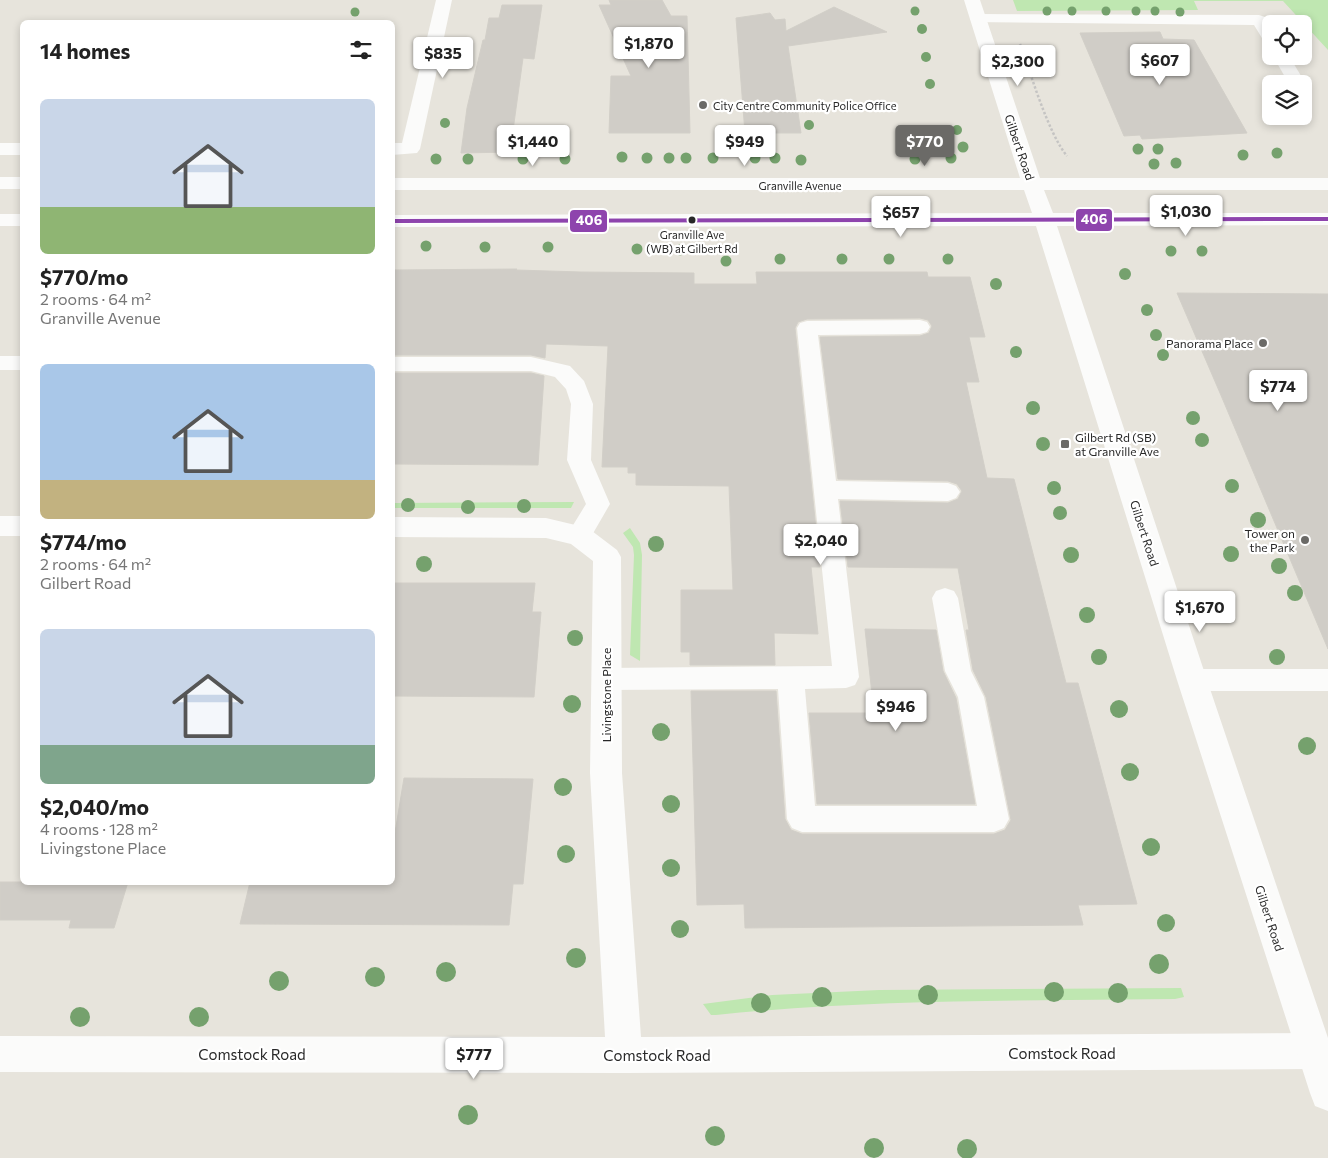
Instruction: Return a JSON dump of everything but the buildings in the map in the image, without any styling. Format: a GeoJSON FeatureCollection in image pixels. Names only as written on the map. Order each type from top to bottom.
{"type":"FeatureCollection","features":[{"type":"Feature","properties":{"kind":"main road"},"geometry":{"type":"LineString","coordinates":[[401,149],[444,0]]}},
{"type":"Feature","properties":{"kind":"main road","name":"Gilbert Road"},"geometry":{"type":"LineString","coordinates":[[972,0],[1328,1093]]}},
{"type":"Feature","properties":{"kind":"main road"},"geometry":{"type":"LineString","coordinates":[[0,149],[20,149]]}},
{"type":"Feature","properties":{"kind":"main road"},"geometry":{"type":"LineString","coordinates":[[0,183],[20,183]]}},
{"type":"Feature","properties":{"kind":"main road","name":"Granville Avenue"},"geometry":{"type":"LineString","coordinates":[[395,184],[1328,184]]}},
{"type":"Feature","properties":{"kind":"main road"},"geometry":{"type":"LineString","coordinates":[[395,221],[1328,219]]}},
{"type":"Feature","properties":{"kind":"main road"},"geometry":{"type":"LineString","coordinates":[[0,220],[20,220]]}},
{"type":"Feature","properties":{"kind":"main road"},"geometry":{"type":"LineString","coordinates":[[0,526],[20,526]]}},
{"type":"Feature","properties":{"kind":"main road","name":"Livingstone Place"},"geometry":{"type":"LineString","coordinates":[[395,527],[546,528],[579,536],[607,557],[606,773],[624,1055]]}},
{"type":"Feature","properties":{"kind":"main road","name":"Comstock Road"},"geometry":{"type":"LineString","coordinates":[[0,1054],[624,1055],[1314,1051]]}},
{"type":"Feature","properties":{"kind":"lane"},"geometry":{"type":"LineString","coordinates":[[978,19],[1259,20],[1262,25]]}},
{"type":"Feature","properties":{"kind":"lane"},"geometry":{"type":"LineString","coordinates":[[606,678],[846,677],[807,328],[920,327]]}},
{"type":"Feature","properties":{"kind":"lane"},"geometry":{"type":"LineString","coordinates":[[0,363],[20,363]]}},
{"type":"Feature","properties":{"kind":"lane"},"geometry":{"type":"LineString","coordinates":[[395,364],[531,364],[562,372],[576,386],[582,404],[579,460],[598,504],[579,536]]}},
{"type":"Feature","properties":{"kind":"lane"},"geometry":{"type":"LineString","coordinates":[[825,490],[948,492]]}},
{"type":"Feature","properties":{"kind":"lane"},"geometry":{"type":"LineString","coordinates":[[791,677],[802,818],[994,818],[971,697],[958,671],[945,598]]}},
{"type":"Feature","properties":{"kind":"lane"},"geometry":{"type":"LineString","coordinates":[[1192,680],[1328,680]]}},
{"type":"Feature","properties":{"kind":"path"},"geometry":{"type":"LineString","coordinates":[[1011,19],[1062,150],[1072,162]]}},
{"type":"Feature","properties":{"kind":"green space"},"geometry":{"type":"Polygon","coordinates":[[[1013,0],[1328,0],[1328,50],[1312,33],[1312,15],[1296,15],[1283,1],[1194,1],[1198,10],[1017,11],[1013,0]]]}},
{"type":"Feature","properties":{"kind":"green space"},"geometry":{"type":"Polygon","coordinates":[[[574,502],[571,508],[395,508],[395,503],[574,502]]]}},
{"type":"Feature","properties":{"kind":"green space"},"geometry":{"type":"Polygon","coordinates":[[[630,528],[640,543],[642,555],[640,661],[630,655],[634,555],[633,547],[623,533],[630,528]]]}},
{"type":"Feature","properties":{"kind":"green space"},"geometry":{"type":"Polygon","coordinates":[[[1181,988],[1184,997],[1175,999],[888,1003],[716,1015],[711,1015],[703,1004],[772,995],[879,990],[1181,988]]]}},
{"type":"Feature","properties":{"kind":"transit line","name":"406"},"geometry":{"type":"LineString","coordinates":[[395,221],[1328,219]]}},
{"type":"Feature","properties":{"kind":"place","name":"City Centre Community Police Office"},"geometry":{"type":"Point","coordinates":[703,105]}},
{"type":"Feature","properties":{"kind":"place","name":"Granville Ave (WB) at Gilbert Rd"},"geometry":{"type":"Point","coordinates":[692,220]}},
{"type":"Feature","properties":{"kind":"place","name":"Panorama Place"},"geometry":{"type":"Point","coordinates":[1263,343]}},
{"type":"Feature","properties":{"kind":"place","name":"Gilbert Rd (SB) at Granville Ave"},"geometry":{"type":"Point","coordinates":[1065,444]}},
{"type":"Feature","properties":{"kind":"place","name":"Tower on the Park"},"geometry":{"type":"Point","coordinates":[1305,540]}}]}
